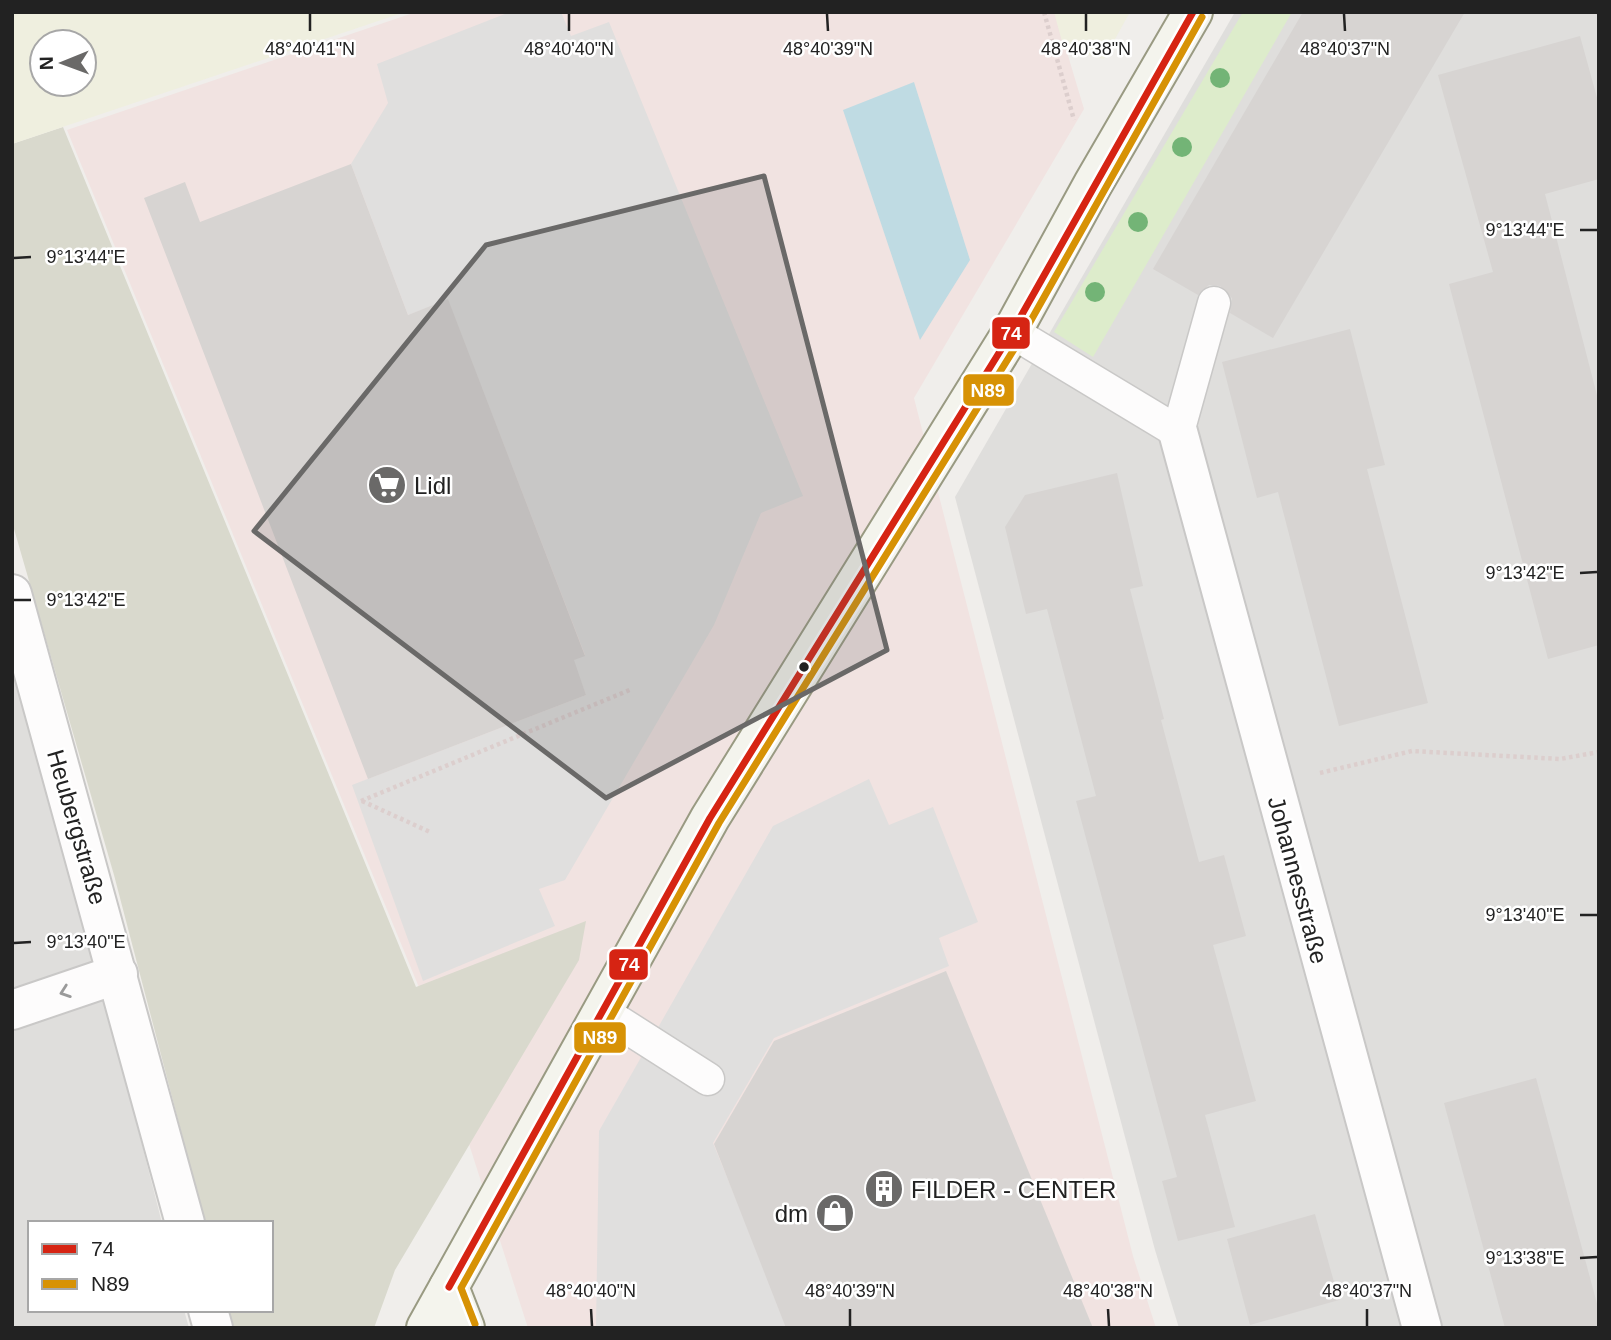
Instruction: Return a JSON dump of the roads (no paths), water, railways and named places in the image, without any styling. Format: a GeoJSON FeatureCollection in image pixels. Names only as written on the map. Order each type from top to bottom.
{"type":"FeatureCollection","features":[{"type":"Feature","properties":{"kind":"main road"},"geometry":{"type":"LineString","coordinates":[[426,1328],[710,818],[1012,332],[1093,184],[1194,12]]}},
{"type":"Feature","properties":{"kind":"main road"},"geometry":{"type":"LineString","coordinates":[[449,1287],[465,1328]]}},
{"type":"Feature","properties":{"kind":"street","name":"Johannesstraße"},"geometry":{"type":"LineString","coordinates":[[1178,432],[1422,1328]]}},
{"type":"Feature","properties":{"kind":"street","name":"Heubergstraße"},"geometry":{"type":"LineString","coordinates":[[12,594],[184,1221]]}},
{"type":"Feature","properties":{"kind":"street"},"geometry":{"type":"LineString","coordinates":[[12,1010],[118,974]]}},
{"type":"Feature","properties":{"kind":"lane"},"geometry":{"type":"LineString","coordinates":[[1012,332],[1178,432],[1214,303]]}},
{"type":"Feature","properties":{"kind":"lane"},"geometry":{"type":"LineString","coordinates":[[603,1012],[708,1079]]}},
{"type":"Feature","properties":{"kind":"water"},"geometry":{"type":"Polygon","coordinates":[[[914,82],[970,260],[920,340],[843,110],[914,82]]]}},
{"type":"Feature","properties":{"kind":"place","name":"Lidl"},"geometry":{"type":"Point","coordinates":[387,485]}},
{"type":"Feature","properties":{"kind":"place","name":"FILDER - CENTER"},"geometry":{"type":"Point","coordinates":[884,1189]}},
{"type":"Feature","properties":{"kind":"place","name":"dm"},"geometry":{"type":"Point","coordinates":[835,1213]}}]}
